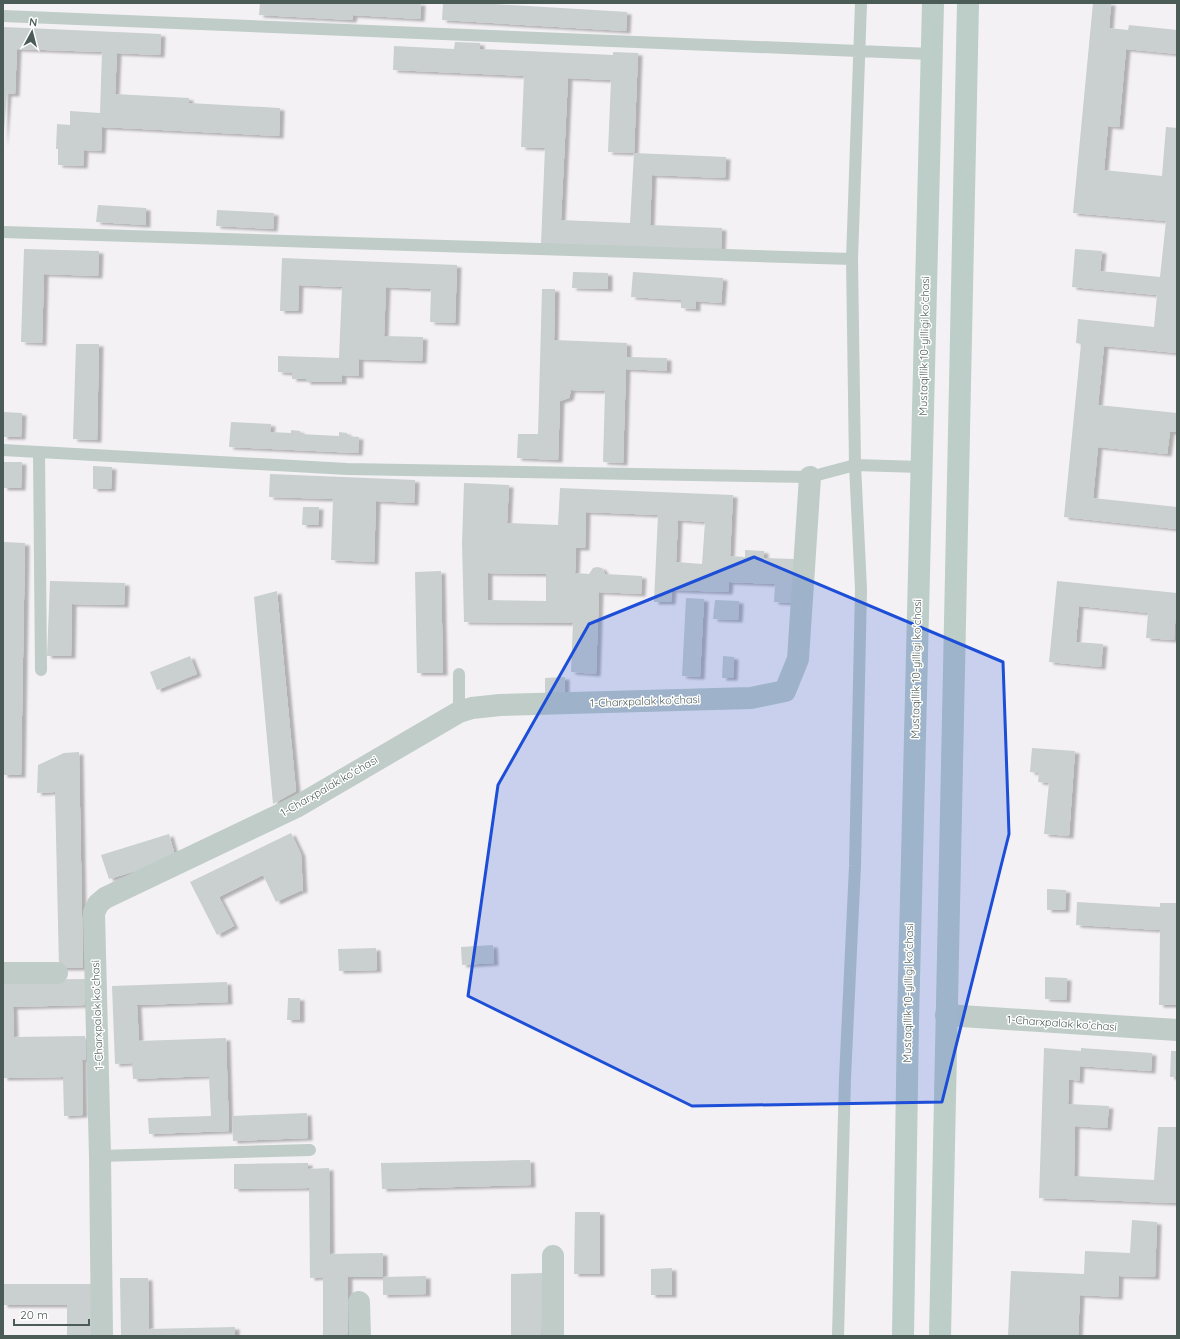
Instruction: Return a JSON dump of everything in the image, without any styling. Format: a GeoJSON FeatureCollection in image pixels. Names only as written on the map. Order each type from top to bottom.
{"type":"FeatureCollection","features":[{"type":"Feature","properties":{"kind":"main road","name":"Mustaqillik 10-yilligi ko'chasi"},"geometry":{"type":"LineString","coordinates":[[903,1336],[908,1005],[933,3]]}},
{"type":"Feature","properties":{"kind":"main road"},"geometry":{"type":"LineString","coordinates":[[940,1336],[968,3]]}},
{"type":"Feature","properties":{"kind":"street","name":"1-Charxpalak koʻchasi"},"geometry":{"type":"LineString","coordinates":[[102,1336],[100,1156],[94,913],[98,904],[112,895],[298,806],[459,712],[472,708],[500,705],[751,698],[785,691],[798,659],[810,478]]}},
{"type":"Feature","properties":{"kind":"street"},"geometry":{"type":"LineString","coordinates":[[3,973],[57,973]]}},
{"type":"Feature","properties":{"kind":"street","name":"1-Charxpalak koʻchasi"},"geometry":{"type":"LineString","coordinates":[[946,1015],[1177,1030]]}},
{"type":"Feature","properties":{"kind":"street"},"geometry":{"type":"LineString","coordinates":[[553,1256],[553,1336]]}},
{"type":"Feature","properties":{"kind":"street"},"geometry":{"type":"LineString","coordinates":[[359,1302],[360,1336]]}},
{"type":"Feature","properties":{"kind":"lane"},"geometry":{"type":"LineString","coordinates":[[838,1336],[845,1086],[855,866],[861,589],[855,465],[852,259],[861,3]]}},
{"type":"Feature","properties":{"kind":"lane"},"geometry":{"type":"LineString","coordinates":[[3,16],[931,54]]}},
{"type":"Feature","properties":{"kind":"lane"},"geometry":{"type":"LineString","coordinates":[[3,232],[852,259]]}},
{"type":"Feature","properties":{"kind":"lane"},"geometry":{"type":"LineString","coordinates":[[3,450],[347,469],[810,478],[855,465],[921,467]]}},
{"type":"Feature","properties":{"kind":"lane"},"geometry":{"type":"LineString","coordinates":[[38,452],[42,670]]}},
{"type":"Feature","properties":{"kind":"lane"},"geometry":{"type":"LineString","coordinates":[[459,674],[459,712]]}},
{"type":"Feature","properties":{"kind":"lane"},"geometry":{"type":"LineString","coordinates":[[100,1156],[310,1150]]}},
{"type":"Feature","properties":{"kind":"highlighted area"},"geometry":{"type":"Polygon","coordinates":[[[754,557],[1003,662],[1009,834],[942,1102],[692,1106],[468,996],[498,785],[589,624],[754,557]]]}},
{"type":"Feature","properties":{"kind":"building"},"geometry":{"type":"Polygon","coordinates":[[[260,3],[421,3],[420,19],[353,15],[352,20],[259,15],[260,3]]]}},
{"type":"Feature","properties":{"kind":"building"},"geometry":{"type":"Polygon","coordinates":[[[443,3],[478,3],[627,12],[626,31],[442,20],[443,3]]]}},
{"type":"Feature","properties":{"kind":"building"},"geometry":{"type":"Polygon","coordinates":[[[1093,3],[1111,3],[1109,28],[1128,30],[1129,25],[1177,30],[1177,54],[1126,49],[1119,127],[1108,126],[1104,170],[1162,176],[1166,127],[1177,128],[1177,353],[1104,346],[1098,405],[1177,413],[1177,432],[1170,432],[1167,454],[1098,447],[1093,498],[1177,507],[1177,529],[1064,517],[1081,344],[1076,343],[1078,319],[1154,327],[1157,295],[1072,287],[1075,249],[1102,251],[1100,271],[1160,277],[1166,221],[1073,213],[1093,3]]]}},
{"type":"Feature","properties":{"kind":"building"},"geometry":{"type":"Polygon","coordinates":[[[3,27],[161,34],[160,55],[117,53],[115,94],[189,98],[189,103],[280,108],[279,136],[102,127],[101,151],[84,150],[83,166],[58,165],[58,149],[56,149],[57,124],[70,125],[70,111],[100,113],[102,52],[17,49],[15,94],[7,94],[3,144],[3,27]]]}},
{"type":"Feature","properties":{"kind":"building"},"geometry":{"type":"Polygon","coordinates":[[[455,42],[480,43],[480,49],[613,55],[613,52],[638,53],[634,153],[726,157],[725,178],[652,175],[650,225],[722,228],[721,252],[541,244],[545,148],[521,147],[524,76],[393,70],[394,46],[454,49],[455,42]],[[568,78],[561,220],[630,223],[634,153],[608,152],[611,80],[568,78]]]}},
{"type":"Feature","properties":{"kind":"building"},"geometry":{"type":"Polygon","coordinates":[[[98,205],[146,208],[146,225],[96,222],[98,205]]]}},
{"type":"Feature","properties":{"kind":"building"},"geometry":{"type":"Polygon","coordinates":[[[217,210],[274,213],[273,229],[216,226],[217,210]]]}},
{"type":"Feature","properties":{"kind":"building"},"geometry":{"type":"Polygon","coordinates":[[[24,249],[99,251],[98,276],[44,274],[42,343],[21,342],[24,249]]]}},
{"type":"Feature","properties":{"kind":"building"},"geometry":{"type":"Polygon","coordinates":[[[282,258],[457,265],[455,323],[430,322],[431,289],[386,287],[384,336],[423,337],[422,361],[359,359],[359,376],[342,375],[342,382],[306,382],[306,379],[292,379],[292,373],[278,372],[278,356],[339,358],[342,287],[299,285],[298,311],[280,311],[282,258]]]}},
{"type":"Feature","properties":{"kind":"building"},"geometry":{"type":"Polygon","coordinates":[[[573,272],[608,273],[608,289],[572,288],[573,272]]]}},
{"type":"Feature","properties":{"kind":"building"},"geometry":{"type":"Polygon","coordinates":[[[633,272],[723,278],[721,303],[696,301],[696,309],[681,308],[681,300],[631,297],[633,272]]]}},
{"type":"Feature","properties":{"kind":"building"},"geometry":{"type":"Polygon","coordinates":[[[542,289],[555,289],[554,340],[627,343],[627,357],[667,358],[667,371],[626,369],[623,463],[603,462],[605,391],[571,390],[569,398],[560,401],[558,460],[517,458],[518,434],[538,434],[542,289]]]}},
{"type":"Feature","properties":{"kind":"building"},"geometry":{"type":"Polygon","coordinates":[[[76,344],[99,344],[97,440],[73,439],[76,344]]]}},
{"type":"Feature","properties":{"kind":"building"},"geometry":{"type":"Polygon","coordinates":[[[3,412],[22,413],[21,437],[3,437],[3,412]]]}},
{"type":"Feature","properties":{"kind":"building"},"geometry":{"type":"Polygon","coordinates":[[[231,422],[271,424],[270,432],[291,433],[291,430],[300,431],[300,434],[339,436],[339,432],[347,433],[347,436],[359,437],[358,453],[229,447],[231,422]]]}},
{"type":"Feature","properties":{"kind":"building"},"geometry":{"type":"Polygon","coordinates":[[[3,462],[22,462],[21,488],[3,488],[3,462]]]}},
{"type":"Feature","properties":{"kind":"building"},"geometry":{"type":"Polygon","coordinates":[[[93,466],[112,467],[111,489],[93,489],[93,466]]]}},
{"type":"Feature","properties":{"kind":"building"},"geometry":{"type":"Polygon","coordinates":[[[270,474],[415,480],[414,503],[376,501],[374,562],[331,560],[333,499],[269,497],[270,474]]]}},
{"type":"Feature","properties":{"kind":"building"},"geometry":{"type":"Polygon","coordinates":[[[464,483],[509,485],[507,523],[558,525],[560,488],[733,495],[730,556],[745,557],[745,550],[764,551],[764,558],[794,559],[792,603],[774,602],[775,584],[729,582],[728,592],[672,590],[671,602],[654,602],[658,515],[586,512],[585,548],[576,548],[575,573],[589,574],[593,568],[597,567],[602,568],[605,574],[642,576],[641,594],[599,592],[596,674],[571,672],[573,623],[464,622],[462,543],[464,483]],[[678,520],[676,562],[702,564],[705,522],[678,520]],[[488,573],[488,600],[546,601],[546,574],[488,573]]]}},
{"type":"Feature","properties":{"kind":"building"},"geometry":{"type":"Polygon","coordinates":[[[303,507],[319,507],[318,525],[302,525],[303,507]]]}},
{"type":"Feature","properties":{"kind":"building"},"geometry":{"type":"Polygon","coordinates":[[[3,542],[25,543],[21,775],[3,775],[3,542]]]}},
{"type":"Feature","properties":{"kind":"building"},"geometry":{"type":"Polygon","coordinates":[[[441,571],[443,673],[417,673],[415,572],[441,571]]]}},
{"type":"Feature","properties":{"kind":"building"},"geometry":{"type":"Polygon","coordinates":[[[50,581],[125,583],[124,605],[72,604],[71,656],[47,656],[50,581]]]}},
{"type":"Feature","properties":{"kind":"building"},"geometry":{"type":"Polygon","coordinates":[[[1057,581],[1177,593],[1174,640],[1146,638],[1148,613],[1079,606],[1076,642],[1103,644],[1101,667],[1049,662],[1057,581]]]}},
{"type":"Feature","properties":{"kind":"building"},"geometry":{"type":"Polygon","coordinates":[[[277,591],[296,791],[273,804],[254,597],[277,591]]]}},
{"type":"Feature","properties":{"kind":"building"},"geometry":{"type":"Polygon","coordinates":[[[686,598],[704,599],[700,677],[682,676],[686,598]]]}},
{"type":"Feature","properties":{"kind":"building"},"geometry":{"type":"Polygon","coordinates":[[[715,600],[739,601],[738,620],[713,619],[715,600]]]}},
{"type":"Feature","properties":{"kind":"building"},"geometry":{"type":"Polygon","coordinates":[[[190,656],[197,674],[157,690],[150,672],[190,656]]]}},
{"type":"Feature","properties":{"kind":"building"},"geometry":{"type":"Polygon","coordinates":[[[723,656],[734,657],[733,678],[722,678],[723,656]]]}},
{"type":"Feature","properties":{"kind":"building"},"geometry":{"type":"Polygon","coordinates":[[[565,677],[565,694],[545,694],[545,678],[565,677]]]}},
{"type":"Feature","properties":{"kind":"building"},"geometry":{"type":"Polygon","coordinates":[[[1032,748],[1075,751],[1069,836],[1044,834],[1049,783],[1038,782],[1039,773],[1030,772],[1032,748]]]}},
{"type":"Feature","properties":{"kind":"building"},"geometry":{"type":"Polygon","coordinates":[[[79,752],[83,968],[59,968],[55,792],[37,793],[38,765],[64,753],[79,752]]]}},
{"type":"Feature","properties":{"kind":"building"},"geometry":{"type":"Polygon","coordinates":[[[291,833],[301,854],[303,892],[302,890],[276,902],[263,875],[219,897],[234,926],[217,935],[190,882],[291,833]]]}},
{"type":"Feature","properties":{"kind":"building"},"geometry":{"type":"Polygon","coordinates":[[[169,834],[176,859],[109,879],[101,855],[169,834]]]}},
{"type":"Feature","properties":{"kind":"building"},"geometry":{"type":"Polygon","coordinates":[[[1047,889],[1066,890],[1065,910],[1047,910],[1047,889]]]}},
{"type":"Feature","properties":{"kind":"building"},"geometry":{"type":"Polygon","coordinates":[[[1077,902],[1160,907],[1160,903],[1177,903],[1177,1005],[1159,1005],[1160,930],[1076,925],[1077,902]]]}},
{"type":"Feature","properties":{"kind":"building"},"geometry":{"type":"Polygon","coordinates":[[[493,945],[494,963],[462,965],[461,947],[493,945]]]}},
{"type":"Feature","properties":{"kind":"building"},"geometry":{"type":"Polygon","coordinates":[[[376,948],[377,970],[339,971],[338,949],[376,948]]]}},
{"type":"Feature","properties":{"kind":"building"},"geometry":{"type":"Polygon","coordinates":[[[1045,977],[1067,978],[1066,1000],[1045,999],[1045,977]]]}},
{"type":"Feature","properties":{"kind":"building"},"geometry":{"type":"Polygon","coordinates":[[[85,979],[85,1005],[13,1007],[14,1037],[85,1036],[86,1060],[82,1059],[83,1115],[64,1116],[63,1077],[3,1078],[3,980],[85,979]]]}},
{"type":"Feature","properties":{"kind":"building"},"geometry":{"type":"Polygon","coordinates":[[[227,982],[228,1002],[137,1005],[139,1041],[226,1038],[229,1131],[149,1134],[148,1118],[211,1116],[209,1076],[133,1079],[132,1063],[115,1064],[112,986],[227,982]]]}},
{"type":"Feature","properties":{"kind":"building"},"geometry":{"type":"Polygon","coordinates":[[[288,998],[300,998],[300,1020],[287,1020],[288,998]]]}},
{"type":"Feature","properties":{"kind":"building"},"geometry":{"type":"Polygon","coordinates":[[[1044,1048],[1081,1051],[1081,1048],[1152,1053],[1151,1071],[1080,1066],[1079,1081],[1069,1079],[1068,1104],[1109,1106],[1107,1128],[1075,1126],[1074,1176],[1154,1180],[1158,1127],[1177,1127],[1177,1203],[1039,1198],[1044,1048]]]}},
{"type":"Feature","properties":{"kind":"building"},"geometry":{"type":"Polygon","coordinates":[[[1171,1051],[1177,1051],[1177,1077],[1170,1077],[1171,1051]]]}},
{"type":"Feature","properties":{"kind":"building"},"geometry":{"type":"Polygon","coordinates":[[[307,1113],[308,1138],[233,1141],[232,1116],[307,1113]]]}},
{"type":"Feature","properties":{"kind":"building"},"geometry":{"type":"Polygon","coordinates":[[[530,1160],[531,1185],[382,1189],[381,1163],[530,1160]]]}},
{"type":"Feature","properties":{"kind":"building"},"geometry":{"type":"Polygon","coordinates":[[[308,1163],[308,1169],[329,1168],[330,1254],[383,1253],[383,1277],[348,1277],[348,1334],[323,1335],[323,1277],[310,1278],[309,1188],[234,1189],[234,1164],[308,1163]]]}},
{"type":"Feature","properties":{"kind":"building"},"geometry":{"type":"Polygon","coordinates":[[[575,1212],[600,1212],[600,1274],[574,1274],[575,1212]]]}},
{"type":"Feature","properties":{"kind":"building"},"geometry":{"type":"Polygon","coordinates":[[[1132,1220],[1157,1222],[1155,1277],[1119,1276],[1118,1297],[1080,1295],[1078,1336],[1008,1336],[1011,1271],[1084,1274],[1085,1251],[1130,1253],[1132,1220]]]}},
{"type":"Feature","properties":{"kind":"building"},"geometry":{"type":"Polygon","coordinates":[[[672,1268],[672,1295],[651,1295],[651,1269],[672,1268]]]}},
{"type":"Feature","properties":{"kind":"building"},"geometry":{"type":"Polygon","coordinates":[[[542,1273],[541,1336],[511,1336],[511,1274],[542,1273]]]}},
{"type":"Feature","properties":{"kind":"building"},"geometry":{"type":"Polygon","coordinates":[[[426,1276],[426,1294],[383,1295],[383,1277],[426,1276]]]}},
{"type":"Feature","properties":{"kind":"building"},"geometry":{"type":"Polygon","coordinates":[[[120,1278],[148,1278],[149,1329],[235,1327],[235,1336],[121,1336],[120,1278]]]}},
{"type":"Feature","properties":{"kind":"building"},"geometry":{"type":"Polygon","coordinates":[[[3,1284],[92,1284],[93,1336],[67,1336],[67,1305],[3,1305],[3,1284]]]}}]}
